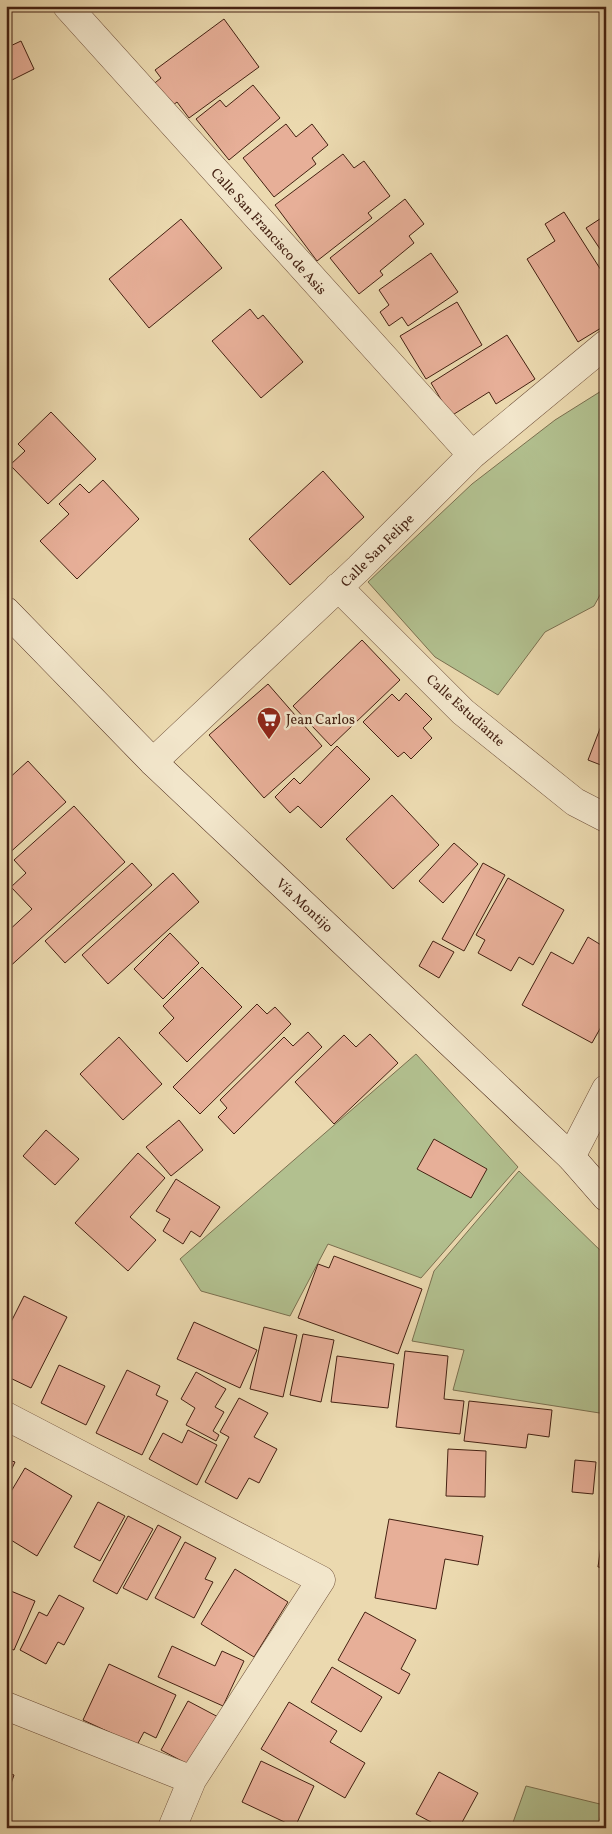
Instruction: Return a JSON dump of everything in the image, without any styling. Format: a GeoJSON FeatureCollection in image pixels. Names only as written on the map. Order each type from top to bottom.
{"type":"FeatureCollection","features":[{"type":"Feature","properties":{"kind":"street","name":"Calle San Francisco de Asis"},"geometry":{"type":"LineString","coordinates":[[67,6],[472,455]]}},
{"type":"Feature","properties":{"kind":"street","name":"Calle San Felipe"},"geometry":{"type":"LineString","coordinates":[[153,762],[338,588],[472,455],[606,344]]}},
{"type":"Feature","properties":{"kind":"street","name":"Calle Estudiante"},"geometry":{"type":"LineString","coordinates":[[338,588],[463,712],[575,802],[606,818]]}},
{"type":"Feature","properties":{"kind":"street","name":"Vía Montijo"},"geometry":{"type":"LineString","coordinates":[[6,611],[153,762],[571,1157],[606,1197]]}},
{"type":"Feature","properties":{"kind":"street"},"geometry":{"type":"LineString","coordinates":[[571,1157],[606,1089]]}},
{"type":"Feature","properties":{"kind":"street"},"geometry":{"type":"LineString","coordinates":[[6,1416],[321,1580],[192,1780],[172,1828]]}},
{"type":"Feature","properties":{"kind":"street"},"geometry":{"type":"LineString","coordinates":[[6,1706],[192,1780]]}},
{"type":"Feature","properties":{"kind":"green space"},"geometry":{"type":"Polygon","coordinates":[[[606,388],[606,584],[594,606],[545,632],[498,695],[435,657],[368,582],[472,484],[555,420],[606,388]]]}},
{"type":"Feature","properties":{"kind":"green space"},"geometry":{"type":"Polygon","coordinates":[[[416,1054],[518,1167],[421,1278],[328,1244],[290,1316],[201,1291],[180,1259],[416,1054]]]}},
{"type":"Feature","properties":{"kind":"green space"},"geometry":{"type":"Polygon","coordinates":[[[519,1171],[606,1256],[606,1414],[453,1390],[464,1350],[412,1341],[434,1271],[519,1171]]]}},
{"type":"Feature","properties":{"kind":"green space"},"geometry":{"type":"Polygon","coordinates":[[[526,1786],[604,1805],[597,1828],[511,1828],[526,1786]]]}},
{"type":"Feature","properties":{"kind":"building"},"geometry":{"type":"Polygon","coordinates":[[[224,19],[259,67],[189,118],[177,102],[168,109],[151,86],[161,78],[155,70],[224,19]]]}},
{"type":"Feature","properties":{"kind":"building"},"geometry":{"type":"Polygon","coordinates":[[[21,41],[34,69],[6,83],[6,48],[21,41]]]}},
{"type":"Feature","properties":{"kind":"building"},"geometry":{"type":"Polygon","coordinates":[[[253,85],[280,118],[229,160],[196,119],[220,100],[226,107],[253,85]]]}},
{"type":"Feature","properties":{"kind":"building"},"geometry":{"type":"Polygon","coordinates":[[[286,124],[296,137],[312,124],[328,145],[312,158],[316,164],[274,197],[243,158],[286,124]]]}},
{"type":"Feature","properties":{"kind":"building"},"geometry":{"type":"Polygon","coordinates":[[[343,154],[354,168],[364,161],[390,196],[368,213],[372,218],[317,261],[275,205],[343,154]]]}},
{"type":"Feature","properties":{"kind":"building"},"geometry":{"type":"Polygon","coordinates":[[[405,199],[424,224],[409,236],[414,243],[380,271],[383,275],[359,294],[330,258],[405,199]]]}},
{"type":"Feature","properties":{"kind":"building"},"geometry":{"type":"Polygon","coordinates":[[[564,212],[606,278],[606,298],[602,300],[606,306],[606,325],[578,342],[527,259],[555,241],[545,224],[564,212]]]}},
{"type":"Feature","properties":{"kind":"building"},"geometry":{"type":"Polygon","coordinates":[[[606,215],[606,258],[586,228],[606,215]]]}},
{"type":"Feature","properties":{"kind":"building"},"geometry":{"type":"Polygon","coordinates":[[[181,219],[222,268],[149,328],[109,279],[181,219]]]}},
{"type":"Feature","properties":{"kind":"building"},"geometry":{"type":"Polygon","coordinates":[[[431,253],[458,292],[408,326],[402,317],[389,326],[380,312],[389,305],[379,290],[431,253]]]}},
{"type":"Feature","properties":{"kind":"building"},"geometry":{"type":"Polygon","coordinates":[[[457,302],[482,345],[426,379],[400,336],[457,302]]]}},
{"type":"Feature","properties":{"kind":"building"},"geometry":{"type":"Polygon","coordinates":[[[250,309],[258,319],[263,315],[303,362],[261,398],[212,341],[250,309]]]}},
{"type":"Feature","properties":{"kind":"building"},"geometry":{"type":"Polygon","coordinates":[[[507,335],[535,379],[496,404],[489,392],[451,416],[431,383],[507,335]]]}},
{"type":"Feature","properties":{"kind":"building"},"geometry":{"type":"Polygon","coordinates":[[[51,412],[96,459],[48,504],[10,465],[25,451],[18,444],[51,412]]]}},
{"type":"Feature","properties":{"kind":"building"},"geometry":{"type":"Polygon","coordinates":[[[323,471],[364,517],[290,585],[249,539],[323,471]]]}},
{"type":"Feature","properties":{"kind":"building"},"geometry":{"type":"Polygon","coordinates":[[[103,480],[139,519],[77,579],[40,541],[69,514],[59,504],[80,484],[89,493],[103,480]]]}},
{"type":"Feature","properties":{"kind":"building"},"geometry":{"type":"Polygon","coordinates":[[[362,640],[400,680],[331,746],[293,706],[362,640]]]}},
{"type":"Feature","properties":{"kind":"building"},"geometry":{"type":"Polygon","coordinates":[[[268,684],[322,746],[264,798],[209,735],[268,684]]]}},
{"type":"Feature","properties":{"kind":"building"},"geometry":{"type":"Polygon","coordinates":[[[406,693],[432,719],[423,728],[432,738],[411,759],[404,752],[398,757],[363,722],[392,694],[399,701],[406,693]]]}},
{"type":"Feature","properties":{"kind":"building"},"geometry":{"type":"Polygon","coordinates":[[[606,713],[606,767],[588,760],[606,713]]]}},
{"type":"Feature","properties":{"kind":"building"},"geometry":{"type":"Polygon","coordinates":[[[337,746],[370,779],[321,828],[298,806],[290,813],[275,797],[294,778],[300,784],[337,746]]]}},
{"type":"Feature","properties":{"kind":"building"},"geometry":{"type":"Polygon","coordinates":[[[28,761],[66,802],[6,856],[6,781],[28,761]]]}},
{"type":"Feature","properties":{"kind":"building"},"geometry":{"type":"Polygon","coordinates":[[[392,795],[439,845],[393,889],[346,839],[392,795]]]}},
{"type":"Feature","properties":{"kind":"building"},"geometry":{"type":"Polygon","coordinates":[[[74,806],[125,862],[6,970],[6,933],[32,909],[11,887],[26,873],[14,860],[74,806]]]}},
{"type":"Feature","properties":{"kind":"building"},"geometry":{"type":"Polygon","coordinates":[[[454,843],[478,864],[443,903],[419,881],[454,843]]]}},
{"type":"Feature","properties":{"kind":"building"},"geometry":{"type":"Polygon","coordinates":[[[132,863],[152,885],[65,963],[45,941],[132,863]]]}},
{"type":"Feature","properties":{"kind":"building"},"geometry":{"type":"Polygon","coordinates":[[[483,863],[505,875],[464,951],[442,939],[483,863]]]}},
{"type":"Feature","properties":{"kind":"building"},"geometry":{"type":"Polygon","coordinates":[[[173,873],[199,902],[108,984],[82,955],[173,873]]]}},
{"type":"Feature","properties":{"kind":"building"},"geometry":{"type":"Polygon","coordinates":[[[508,878],[564,910],[533,965],[519,957],[511,971],[478,953],[485,940],[476,935],[508,878]]]}},
{"type":"Feature","properties":{"kind":"building"},"geometry":{"type":"Polygon","coordinates":[[[170,933],[199,963],[163,999],[134,969],[170,933]]]}},
{"type":"Feature","properties":{"kind":"building"},"geometry":{"type":"Polygon","coordinates":[[[588,937],[606,948],[606,1018],[592,1043],[522,1005],[551,952],[573,964],[588,937]]]}},
{"type":"Feature","properties":{"kind":"building"},"geometry":{"type":"Polygon","coordinates":[[[433,941],[454,952],[439,978],[419,966],[433,941]]]}},
{"type":"Feature","properties":{"kind":"building"},"geometry":{"type":"Polygon","coordinates":[[[202,967],[242,1007],[187,1062],[159,1033],[174,1018],[163,1006],[202,967]]]}},
{"type":"Feature","properties":{"kind":"building"},"geometry":{"type":"Polygon","coordinates":[[[257,1004],[267,1014],[275,1007],[291,1024],[200,1114],[173,1087],[257,1004]]]}},
{"type":"Feature","properties":{"kind":"building"},"geometry":{"type":"Polygon","coordinates":[[[308,1032],[322,1047],[234,1134],[218,1117],[227,1108],[220,1100],[284,1037],[293,1046],[308,1032]]]}},
{"type":"Feature","properties":{"kind":"building"},"geometry":{"type":"Polygon","coordinates":[[[370,1034],[398,1063],[334,1124],[295,1082],[344,1035],[356,1047],[370,1034]]]}},
{"type":"Feature","properties":{"kind":"building"},"geometry":{"type":"Polygon","coordinates":[[[119,1037],[162,1084],[123,1120],[80,1074],[119,1037]]]}},
{"type":"Feature","properties":{"kind":"building"},"geometry":{"type":"Polygon","coordinates":[[[179,1120],[203,1150],[171,1176],[146,1147],[179,1120]]]}},
{"type":"Feature","properties":{"kind":"building"},"geometry":{"type":"Polygon","coordinates":[[[46,1130],[79,1159],[55,1185],[23,1156],[46,1130]]]}},
{"type":"Feature","properties":{"kind":"building"},"geometry":{"type":"Polygon","coordinates":[[[434,1139],[487,1169],[471,1198],[417,1169],[434,1139]]]}},
{"type":"Feature","properties":{"kind":"building"},"geometry":{"type":"Polygon","coordinates":[[[138,1153],[165,1178],[130,1217],[156,1240],[128,1271],[75,1223],[138,1153]]]}},
{"type":"Feature","properties":{"kind":"building"},"geometry":{"type":"Polygon","coordinates":[[[176,1179],[220,1207],[200,1237],[191,1231],[183,1244],[163,1231],[170,1219],[156,1211],[176,1179]]]}},
{"type":"Feature","properties":{"kind":"building"},"geometry":{"type":"Polygon","coordinates":[[[334,1256],[422,1289],[398,1354],[298,1318],[318,1264],[329,1268],[334,1256]]]}},
{"type":"Feature","properties":{"kind":"building"},"geometry":{"type":"Polygon","coordinates":[[[24,1296],[67,1317],[31,1388],[6,1376],[6,1332],[24,1296]]]}},
{"type":"Feature","properties":{"kind":"building"},"geometry":{"type":"Polygon","coordinates":[[[194,1322],[257,1350],[240,1388],[177,1359],[194,1322]]]}},
{"type":"Feature","properties":{"kind":"building"},"geometry":{"type":"Polygon","coordinates":[[[264,1327],[297,1335],[283,1397],[250,1389],[264,1327]]]}},
{"type":"Feature","properties":{"kind":"building"},"geometry":{"type":"Polygon","coordinates":[[[303,1334],[334,1340],[321,1402],[290,1395],[303,1334]]]}},
{"type":"Feature","properties":{"kind":"building"},"geometry":{"type":"Polygon","coordinates":[[[405,1351],[448,1356],[444,1399],[464,1401],[460,1434],[396,1427],[405,1351]]]}},
{"type":"Feature","properties":{"kind":"building"},"geometry":{"type":"Polygon","coordinates":[[[337,1356],[394,1364],[388,1408],[331,1402],[337,1356]]]}},
{"type":"Feature","properties":{"kind":"building"},"geometry":{"type":"Polygon","coordinates":[[[59,1365],[105,1386],[86,1425],[41,1403],[59,1365]]]}},
{"type":"Feature","properties":{"kind":"building"},"geometry":{"type":"Polygon","coordinates":[[[127,1370],[160,1386],[156,1395],[168,1401],[142,1455],[96,1433],[127,1370]]]}},
{"type":"Feature","properties":{"kind":"building"},"geometry":{"type":"Polygon","coordinates":[[[196,1372],[226,1389],[215,1407],[224,1412],[213,1431],[219,1435],[216,1441],[186,1425],[195,1408],[181,1399],[196,1372]]]}},
{"type":"Feature","properties":{"kind":"building"},"geometry":{"type":"Polygon","coordinates":[[[239,1398],[268,1413],[254,1437],[277,1449],[259,1483],[249,1478],[237,1499],[205,1482],[229,1437],[220,1432],[239,1398]]]}},
{"type":"Feature","properties":{"kind":"building"},"geometry":{"type":"Polygon","coordinates":[[[469,1401],[552,1410],[549,1437],[528,1434],[526,1448],[464,1441],[469,1401]]]}},
{"type":"Feature","properties":{"kind":"building"},"geometry":{"type":"Polygon","coordinates":[[[188,1430],[217,1445],[197,1485],[149,1459],[163,1433],[182,1443],[188,1430]]]}},
{"type":"Feature","properties":{"kind":"building"},"geometry":{"type":"Polygon","coordinates":[[[448,1449],[486,1451],[485,1497],[446,1496],[448,1449]]]}},
{"type":"Feature","properties":{"kind":"building"},"geometry":{"type":"Polygon","coordinates":[[[6,1459],[15,1462],[6,1481],[6,1459]]]}},
{"type":"Feature","properties":{"kind":"building"},"geometry":{"type":"Polygon","coordinates":[[[575,1460],[596,1462],[593,1494],[572,1492],[575,1460]]]}},
{"type":"Feature","properties":{"kind":"building"},"geometry":{"type":"Polygon","coordinates":[[[25,1468],[72,1496],[37,1556],[6,1537],[6,1500],[25,1468]]]}},
{"type":"Feature","properties":{"kind":"building"},"geometry":{"type":"Polygon","coordinates":[[[98,1502],[125,1516],[100,1561],[74,1547],[98,1502]]]}},
{"type":"Feature","properties":{"kind":"building"},"geometry":{"type":"Polygon","coordinates":[[[128,1516],[153,1529],[117,1594],[93,1581],[128,1516]]]}},
{"type":"Feature","properties":{"kind":"building"},"geometry":{"type":"Polygon","coordinates":[[[389,1519],[483,1536],[478,1565],[445,1559],[436,1609],[375,1598],[389,1519]]]}},
{"type":"Feature","properties":{"kind":"building"},"geometry":{"type":"Polygon","coordinates":[[[158,1525],[181,1537],[147,1600],[123,1588],[158,1525]]]}},
{"type":"Feature","properties":{"kind":"building"},"geometry":{"type":"Polygon","coordinates":[[[603,1531],[606,1532],[606,1568],[598,1567],[603,1531]]]}},
{"type":"Feature","properties":{"kind":"building"},"geometry":{"type":"Polygon","coordinates":[[[185,1542],[216,1558],[205,1579],[213,1582],[194,1618],[155,1598],[185,1542]]]}},
{"type":"Feature","properties":{"kind":"building"},"geometry":{"type":"Polygon","coordinates":[[[235,1569],[288,1602],[254,1657],[201,1624],[235,1569]]]}},
{"type":"Feature","properties":{"kind":"building"},"geometry":{"type":"Polygon","coordinates":[[[6,1589],[35,1601],[14,1650],[6,1647],[6,1589]]]}},
{"type":"Feature","properties":{"kind":"building"},"geometry":{"type":"Polygon","coordinates":[[[59,1595],[84,1608],[64,1645],[58,1642],[46,1664],[20,1650],[39,1612],[47,1616],[59,1595]]]}},
{"type":"Feature","properties":{"kind":"building"},"geometry":{"type":"Polygon","coordinates":[[[365,1612],[416,1640],[401,1669],[410,1674],[399,1694],[338,1660],[365,1612]]]}},
{"type":"Feature","properties":{"kind":"building"},"geometry":{"type":"Polygon","coordinates":[[[172,1646],[215,1666],[222,1651],[244,1661],[223,1706],[158,1677],[172,1646]]]}},
{"type":"Feature","properties":{"kind":"building"},"geometry":{"type":"Polygon","coordinates":[[[109,1664],[176,1695],[156,1738],[144,1732],[137,1745],[83,1720],[109,1664]]]}},
{"type":"Feature","properties":{"kind":"building"},"geometry":{"type":"Polygon","coordinates":[[[332,1667],[382,1697],[361,1732],[311,1702],[332,1667]]]}},
{"type":"Feature","properties":{"kind":"building"},"geometry":{"type":"Polygon","coordinates":[[[188,1701],[222,1719],[195,1768],[161,1750],[188,1701]]]}},
{"type":"Feature","properties":{"kind":"building"},"geometry":{"type":"Polygon","coordinates":[[[289,1702],[337,1731],[330,1742],[365,1763],[345,1798],[261,1749],[289,1702]]]}},
{"type":"Feature","properties":{"kind":"building"},"geometry":{"type":"Polygon","coordinates":[[[261,1761],[314,1786],[295,1827],[242,1802],[261,1761]]]}},
{"type":"Feature","properties":{"kind":"building"},"geometry":{"type":"Polygon","coordinates":[[[6,1772],[14,1775],[6,1798],[6,1772]]]}},
{"type":"Feature","properties":{"kind":"building"},"geometry":{"type":"Polygon","coordinates":[[[439,1772],[478,1793],[459,1828],[442,1828],[416,1814],[439,1772]]]}},
{"type":"Feature","properties":{"kind":"building"},"geometry":{"type":"Polygon","coordinates":[[[236,1823],[246,1828],[233,1828],[236,1823]]]}},
{"type":"Feature","properties":{"kind":"place","name":"Jean Carlos"},"geometry":{"type":"Point","coordinates":[269,740]}}]}
